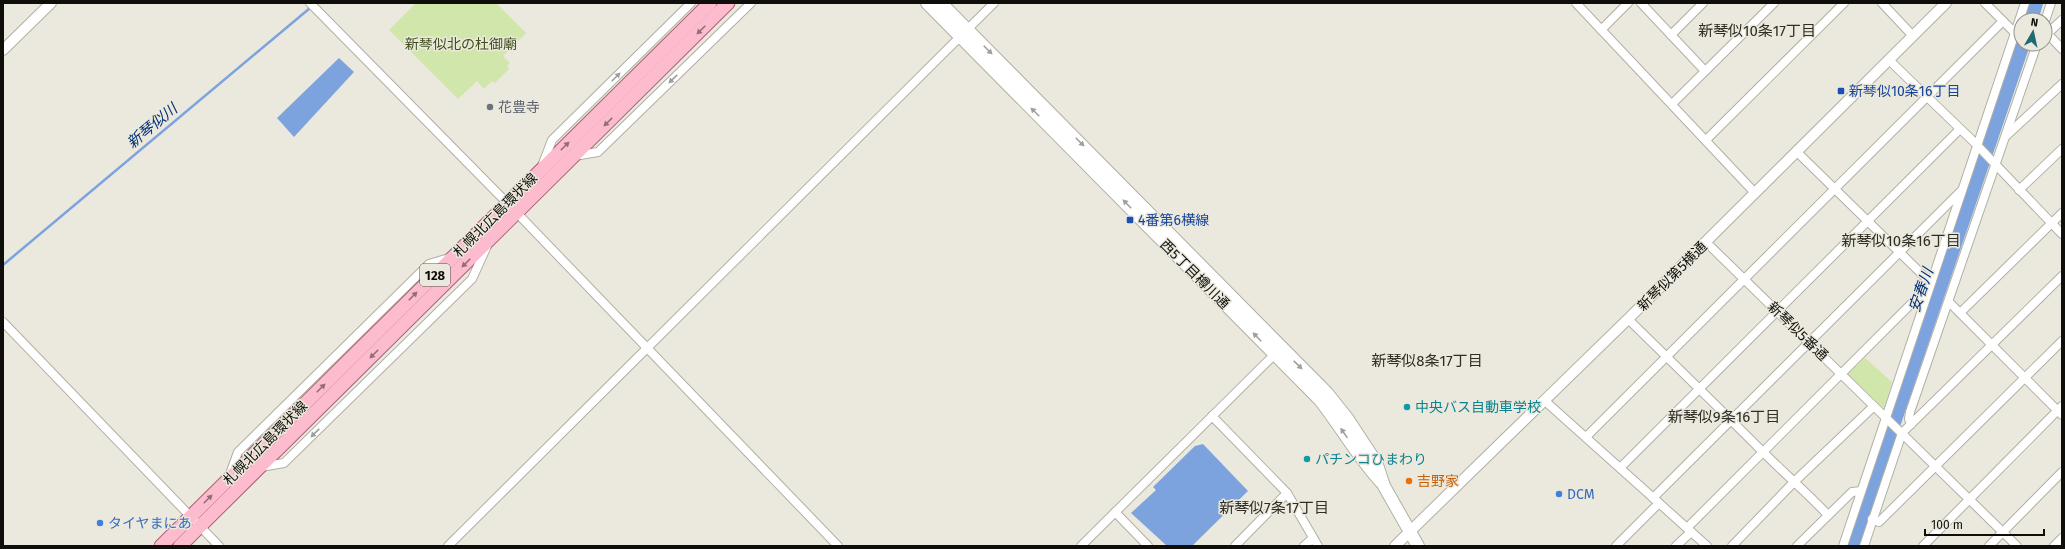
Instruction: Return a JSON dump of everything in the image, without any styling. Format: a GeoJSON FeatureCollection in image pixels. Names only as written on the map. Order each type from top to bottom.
{"type":"FeatureCollection","features":[{"type":"Feature","properties":{"kind":"main road","name":"札幌北広島環状線"},"geometry":{"type":"LineString","coordinates":[[161,546],[710,3]]}},
{"type":"Feature","properties":{"kind":"main road","name":"札幌北広島環状線"},"geometry":{"type":"LineString","coordinates":[[180,546],[728,3]]}},
{"type":"Feature","properties":{"kind":"main road","name":"西5丁目樽川通"},"geometry":{"type":"LineString","coordinates":[[927,3],[964,33]]}},
{"type":"Feature","properties":{"kind":"main road","name":"西5丁目樽川通"},"geometry":{"type":"LineString","coordinates":[[941,3],[964,33],[1171,251],[1277,351],[1320,400],[1339,424],[1366,466],[1384,486],[1418,546]]}},
{"type":"Feature","properties":{"kind":"street"},"geometry":{"type":"LineString","coordinates":[[3,50],[50,3]]}},
{"type":"Feature","properties":{"kind":"street"},"geometry":{"type":"LineString","coordinates":[[310,3],[506,204],[517,213],[838,546]]}},
{"type":"Feature","properties":{"kind":"street"},"geometry":{"type":"LineString","coordinates":[[540,171],[552,140],[691,3]]}},
{"type":"Feature","properties":{"kind":"street"},"geometry":{"type":"LineString","coordinates":[[574,156],[598,152],[751,3]]}},
{"type":"Feature","properties":{"kind":"street"},"geometry":{"type":"LineString","coordinates":[[448,546],[994,3]]}},
{"type":"Feature","properties":{"kind":"street"},"geometry":{"type":"LineString","coordinates":[[1576,3],[1755,193]]}},
{"type":"Feature","properties":{"kind":"street"},"geometry":{"type":"LineString","coordinates":[[1601,30],[1628,3]]}},
{"type":"Feature","properties":{"kind":"street"},"geometry":{"type":"LineString","coordinates":[[1641,3],[1705,71]]}},
{"type":"Feature","properties":{"kind":"street"},"geometry":{"type":"LineString","coordinates":[[1671,35],[1703,3]]}},
{"type":"Feature","properties":{"kind":"street"},"geometry":{"type":"LineString","coordinates":[[1672,104],[1774,3]]}},
{"type":"Feature","properties":{"kind":"street"},"geometry":{"type":"LineString","coordinates":[[1706,140],[1844,3]]}},
{"type":"Feature","properties":{"kind":"street"},"geometry":{"type":"LineString","coordinates":[[1882,3],[1913,36]]}},
{"type":"Feature","properties":{"kind":"street","name":"新琴似第5横通"},"geometry":{"type":"LineString","coordinates":[[1395,546],[1545,401],[1946,3]]}},
{"type":"Feature","properties":{"kind":"street"},"geometry":{"type":"LineString","coordinates":[[1985,3],[2013,31]]}},
{"type":"Feature","properties":{"kind":"street"},"geometry":{"type":"LineString","coordinates":[[2053,27],[2062,20]]}},
{"type":"Feature","properties":{"kind":"street"},"geometry":{"type":"LineString","coordinates":[[1586,437],[1746,280],[2004,21]]}},
{"type":"Feature","properties":{"kind":"street"},"geometry":{"type":"LineString","coordinates":[[1843,546],[1962,190],[1979,148],[2013,39]]}},
{"type":"Feature","properties":{"kind":"street"},"geometry":{"type":"LineString","coordinates":[[2053,39],[2062,49]]}},
{"type":"Feature","properties":{"kind":"street"},"geometry":{"type":"LineString","coordinates":[[1912,424],[1909,419],[1910,412],[2034,52]]}},
{"type":"Feature","properties":{"kind":"street"},"geometry":{"type":"LineString","coordinates":[[1890,60],[1979,148],[2062,234]]}},
{"type":"Feature","properties":{"kind":"street"},"geometry":{"type":"LineString","coordinates":[[2005,136],[2062,84]]}},
{"type":"Feature","properties":{"kind":"street"},"geometry":{"type":"LineString","coordinates":[[1620,468],[1699,387],[1868,222],[1960,129]]}},
{"type":"Feature","properties":{"kind":"street"},"geometry":{"type":"LineString","coordinates":[[2018,190],[2062,149]]}},
{"type":"Feature","properties":{"kind":"street"},"geometry":{"type":"LineString","coordinates":[[1797,152],[1900,253],[1930,285]]}},
{"type":"Feature","properties":{"kind":"street"},"geometry":{"type":"LineString","coordinates":[[1616,546],[1656,500],[1732,420],[1962,190]]}},
{"type":"Feature","properties":{"kind":"street"},"geometry":{"type":"LineString","coordinates":[[1960,313],[2062,214]]}},
{"type":"Feature","properties":{"kind":"street","name":"新琴似5番通"},"geometry":{"type":"LineString","coordinates":[[1706,242],[1900,431]]}},
{"type":"Feature","properties":{"kind":"street"},"geometry":{"type":"LineString","coordinates":[[1865,545],[1900,431],[1912,424],[2062,276]]}},
{"type":"Feature","properties":{"kind":"street"},"geometry":{"type":"LineString","coordinates":[[1676,546],[1689,530],[1763,452],[1930,285]]}},
{"type":"Feature","properties":{"kind":"street"},"geometry":{"type":"LineString","coordinates":[[1923,546],[2060,410],[1991,346],[1949,302]]}},
{"type":"Feature","properties":{"kind":"street"},"geometry":{"type":"LineString","coordinates":[[1628,319],[1828,515]]}},
{"type":"Feature","properties":{"kind":"street"},"geometry":{"type":"LineString","coordinates":[[3,322],[219,546]]}},
{"type":"Feature","properties":{"kind":"street"},"geometry":{"type":"LineString","coordinates":[[1872,519],[1878,522],[1936,467],[2062,341]]}},
{"type":"Feature","properties":{"kind":"street"},"geometry":{"type":"LineString","coordinates":[[1082,546],[1277,351]]}},
{"type":"Feature","properties":{"kind":"street"},"geometry":{"type":"LineString","coordinates":[[1545,401],[1706,546]]}},
{"type":"Feature","properties":{"kind":"street"},"geometry":{"type":"LineString","coordinates":[[1732,546],[1795,481],[1874,406]]}},
{"type":"Feature","properties":{"kind":"street"},"geometry":{"type":"LineString","coordinates":[[1212,416],[1287,494],[1318,546]]}},
{"type":"Feature","properties":{"kind":"street"},"geometry":{"type":"LineString","coordinates":[[1900,431],[2017,546]]}},
{"type":"Feature","properties":{"kind":"street"},"geometry":{"type":"LineString","coordinates":[[1989,546],[2062,472]]}},
{"type":"Feature","properties":{"kind":"street"},"geometry":{"type":"LineString","coordinates":[[1797,546],[1852,492],[1861,491]]}},
{"type":"Feature","properties":{"kind":"street"},"geometry":{"type":"LineString","coordinates":[[1235,546],[1287,494]]}},
{"type":"Feature","properties":{"kind":"street"},"geometry":{"type":"LineString","coordinates":[[1115,512],[1148,546]]}},
{"type":"Feature","properties":{"kind":"street"},"geometry":{"type":"LineString","coordinates":[[1304,546],[1313,538]]}},
{"type":"Feature","properties":{"kind":"street"},"geometry":{"type":"LineString","coordinates":[[2054,546],[2062,538]]}},
{"type":"Feature","properties":{"kind":"green space","name":"新琴似北の杜御廟"},"geometry":{"type":"Polygon","coordinates":[[[416,3],[496,3],[526,33],[503,56],[510,63],[507,66],[509,69],[495,83],[492,81],[484,89],[477,81],[458,99],[389,30],[416,3]]]}},
{"type":"Feature","properties":{"kind":"green space"},"geometry":{"type":"Polygon","coordinates":[[[1865,358],[1892,382],[1884,408],[1848,374],[1865,358]]]}},
{"type":"Feature","properties":{"kind":"water"},"geometry":{"type":"Polygon","coordinates":[[[339,58],[354,72],[294,137],[277,118],[339,58]]]}},
{"type":"Feature","properties":{"kind":"water"},"geometry":{"type":"Polygon","coordinates":[[[1203,444],[1248,491],[1192,546],[1167,546],[1131,513],[1156,490],[1153,487],[1195,446],[1203,444]]]}},
{"type":"Feature","properties":{"kind":"waterway","name":"新琴似川"},"geometry":{"type":"LineString","coordinates":[[3,265],[316,3]]}},
{"type":"Feature","properties":{"kind":"waterway","name":"安春川"},"geometry":{"type":"LineString","coordinates":[[2033,12],[2036,3]]}},
{"type":"Feature","properties":{"kind":"waterway","name":"安春川"},"geometry":{"type":"LineString","coordinates":[[1852,546],[2020,52]]}},
{"type":"Feature","properties":{"kind":"place","name":"新琴似10条16丁目"},"geometry":{"type":"Point","coordinates":[1841,91]}},
{"type":"Feature","properties":{"kind":"place","name":"花豊寺"},"geometry":{"type":"Point","coordinates":[490,107]}},
{"type":"Feature","properties":{"kind":"place","name":"4番第6横線"},"geometry":{"type":"Point","coordinates":[1130,220]}},
{"type":"Feature","properties":{"kind":"place","name":"中央バス自動車学校"},"geometry":{"type":"Point","coordinates":[1407,407]}},
{"type":"Feature","properties":{"kind":"place","name":"パチンコひまわり"},"geometry":{"type":"Point","coordinates":[1307,459]}},
{"type":"Feature","properties":{"kind":"place","name":"吉野家"},"geometry":{"type":"Point","coordinates":[1409,481]}},
{"type":"Feature","properties":{"kind":"place","name":"DCM"},"geometry":{"type":"Point","coordinates":[1559,494]}},
{"type":"Feature","properties":{"kind":"place","name":"タイヤまにあ"},"geometry":{"type":"Point","coordinates":[100,523]}},
{"type":"Feature","properties":{"kind":"district","name":"新琴似10条17丁目"},"geometry":{"type":"Point","coordinates":[1757,31]}},
{"type":"Feature","properties":{"kind":"district","name":"新琴似10条16丁目"},"geometry":{"type":"Point","coordinates":[1901,241]}},
{"type":"Feature","properties":{"kind":"district","name":"新琴似8条17丁目"},"geometry":{"type":"Point","coordinates":[1427,361]}},
{"type":"Feature","properties":{"kind":"district","name":"新琴似9条16丁目"},"geometry":{"type":"Point","coordinates":[1724,417]}},
{"type":"Feature","properties":{"kind":"district","name":"新琴似7条17丁目"},"geometry":{"type":"Point","coordinates":[1274,508]}}]}
